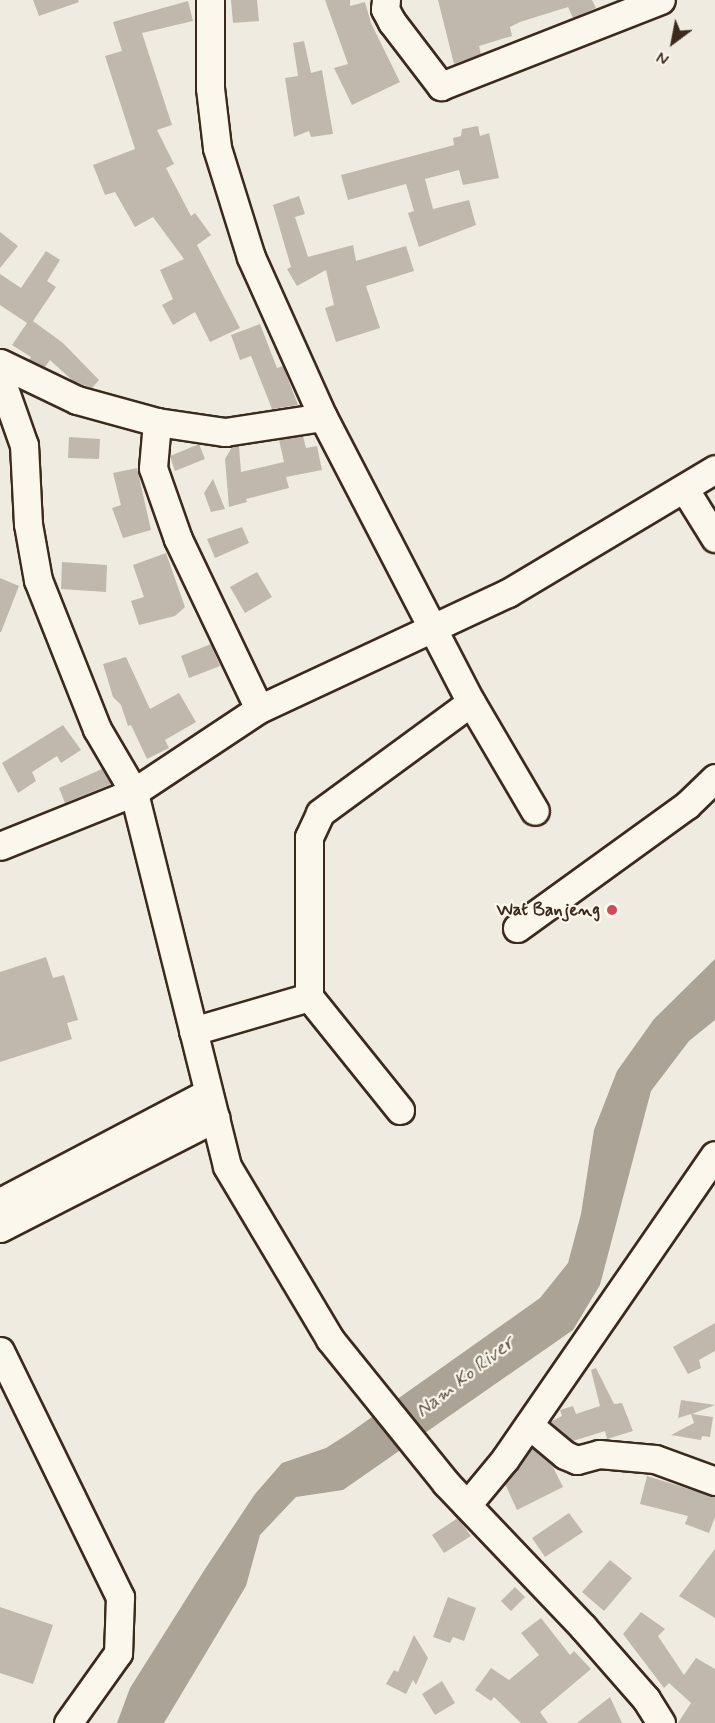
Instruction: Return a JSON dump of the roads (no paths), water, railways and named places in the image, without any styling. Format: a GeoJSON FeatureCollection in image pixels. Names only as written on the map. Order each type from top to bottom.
{"type":"FeatureCollection","features":[{"type":"Feature","properties":{"kind":"street"},"geometry":{"type":"LineString","coordinates":[[210,0],[210,88],[217,148],[233,209],[251,257],[323,417],[435,627],[471,702],[536,811]]}},
{"type":"Feature","properties":{"kind":"street"},"geometry":{"type":"LineString","coordinates":[[386,0],[385,9],[392,22],[441,86],[661,0]]}},
{"type":"Feature","properties":{"kind":"street"},"geometry":{"type":"LineString","coordinates":[[0,363],[77,400],[157,423],[225,432],[323,417]]}},
{"type":"Feature","properties":{"kind":"street"},"geometry":{"type":"LineString","coordinates":[[0,377],[24,445],[28,524],[38,580],[97,729],[134,792],[227,1166],[330,1339],[446,1483],[662,1723]]}},
{"type":"Feature","properties":{"kind":"street"},"geometry":{"type":"LineString","coordinates":[[157,423],[153,468],[178,539],[259,709]]}},
{"type":"Feature","properties":{"kind":"street"},"geometry":{"type":"LineString","coordinates":[[0,846],[134,792],[259,709],[508,593],[715,470]]}},
{"type":"Feature","properties":{"kind":"street"},"geometry":{"type":"LineString","coordinates":[[684,488],[715,538]]}},
{"type":"Feature","properties":{"kind":"street"},"geometry":{"type":"LineString","coordinates":[[400,1110],[309,997],[309,837],[320,813],[471,702]]}},
{"type":"Feature","properties":{"kind":"street"},"geometry":{"type":"LineString","coordinates":[[517,928],[687,805],[715,778]]}},
{"type":"Feature","properties":{"kind":"street"},"geometry":{"type":"LineString","coordinates":[[194,1031],[309,997]]}},
{"type":"Feature","properties":{"kind":"street"},"geometry":{"type":"LineString","coordinates":[[0,1202],[211,1106]]}},
{"type":"Feature","properties":{"kind":"street"},"geometry":{"type":"LineString","coordinates":[[0,1228],[211,1106]]}},
{"type":"Feature","properties":{"kind":"street"},"geometry":{"type":"LineString","coordinates":[[467,1506],[529,1425],[715,1155]]}},
{"type":"Feature","properties":{"kind":"street"},"geometry":{"type":"LineString","coordinates":[[0,1351],[120,1597],[118,1653],[68,1723]]}},
{"type":"Feature","properties":{"kind":"street"},"geometry":{"type":"LineString","coordinates":[[529,1425],[565,1455],[578,1460],[599,1454],[655,1460],[715,1482]]}},
{"type":"Feature","properties":{"kind":"water","name":"Nam Ko River"},"geometry":{"type":"Polygon","coordinates":[[[715,959],[715,1020],[689,1041],[651,1091],[600,1285],[573,1330],[343,1490],[296,1497],[260,1535],[246,1586],[164,1723],[117,1723],[130,1688],[205,1569],[255,1494],[282,1463],[326,1448],[348,1434],[540,1298],[568,1263],[581,1214],[594,1130],[617,1071],[654,1019],[715,959]]]}},
{"type":"Feature","properties":{"kind":"place","name":"Wat Banjeng"},"geometry":{"type":"Point","coordinates":[612,910]}}]}
